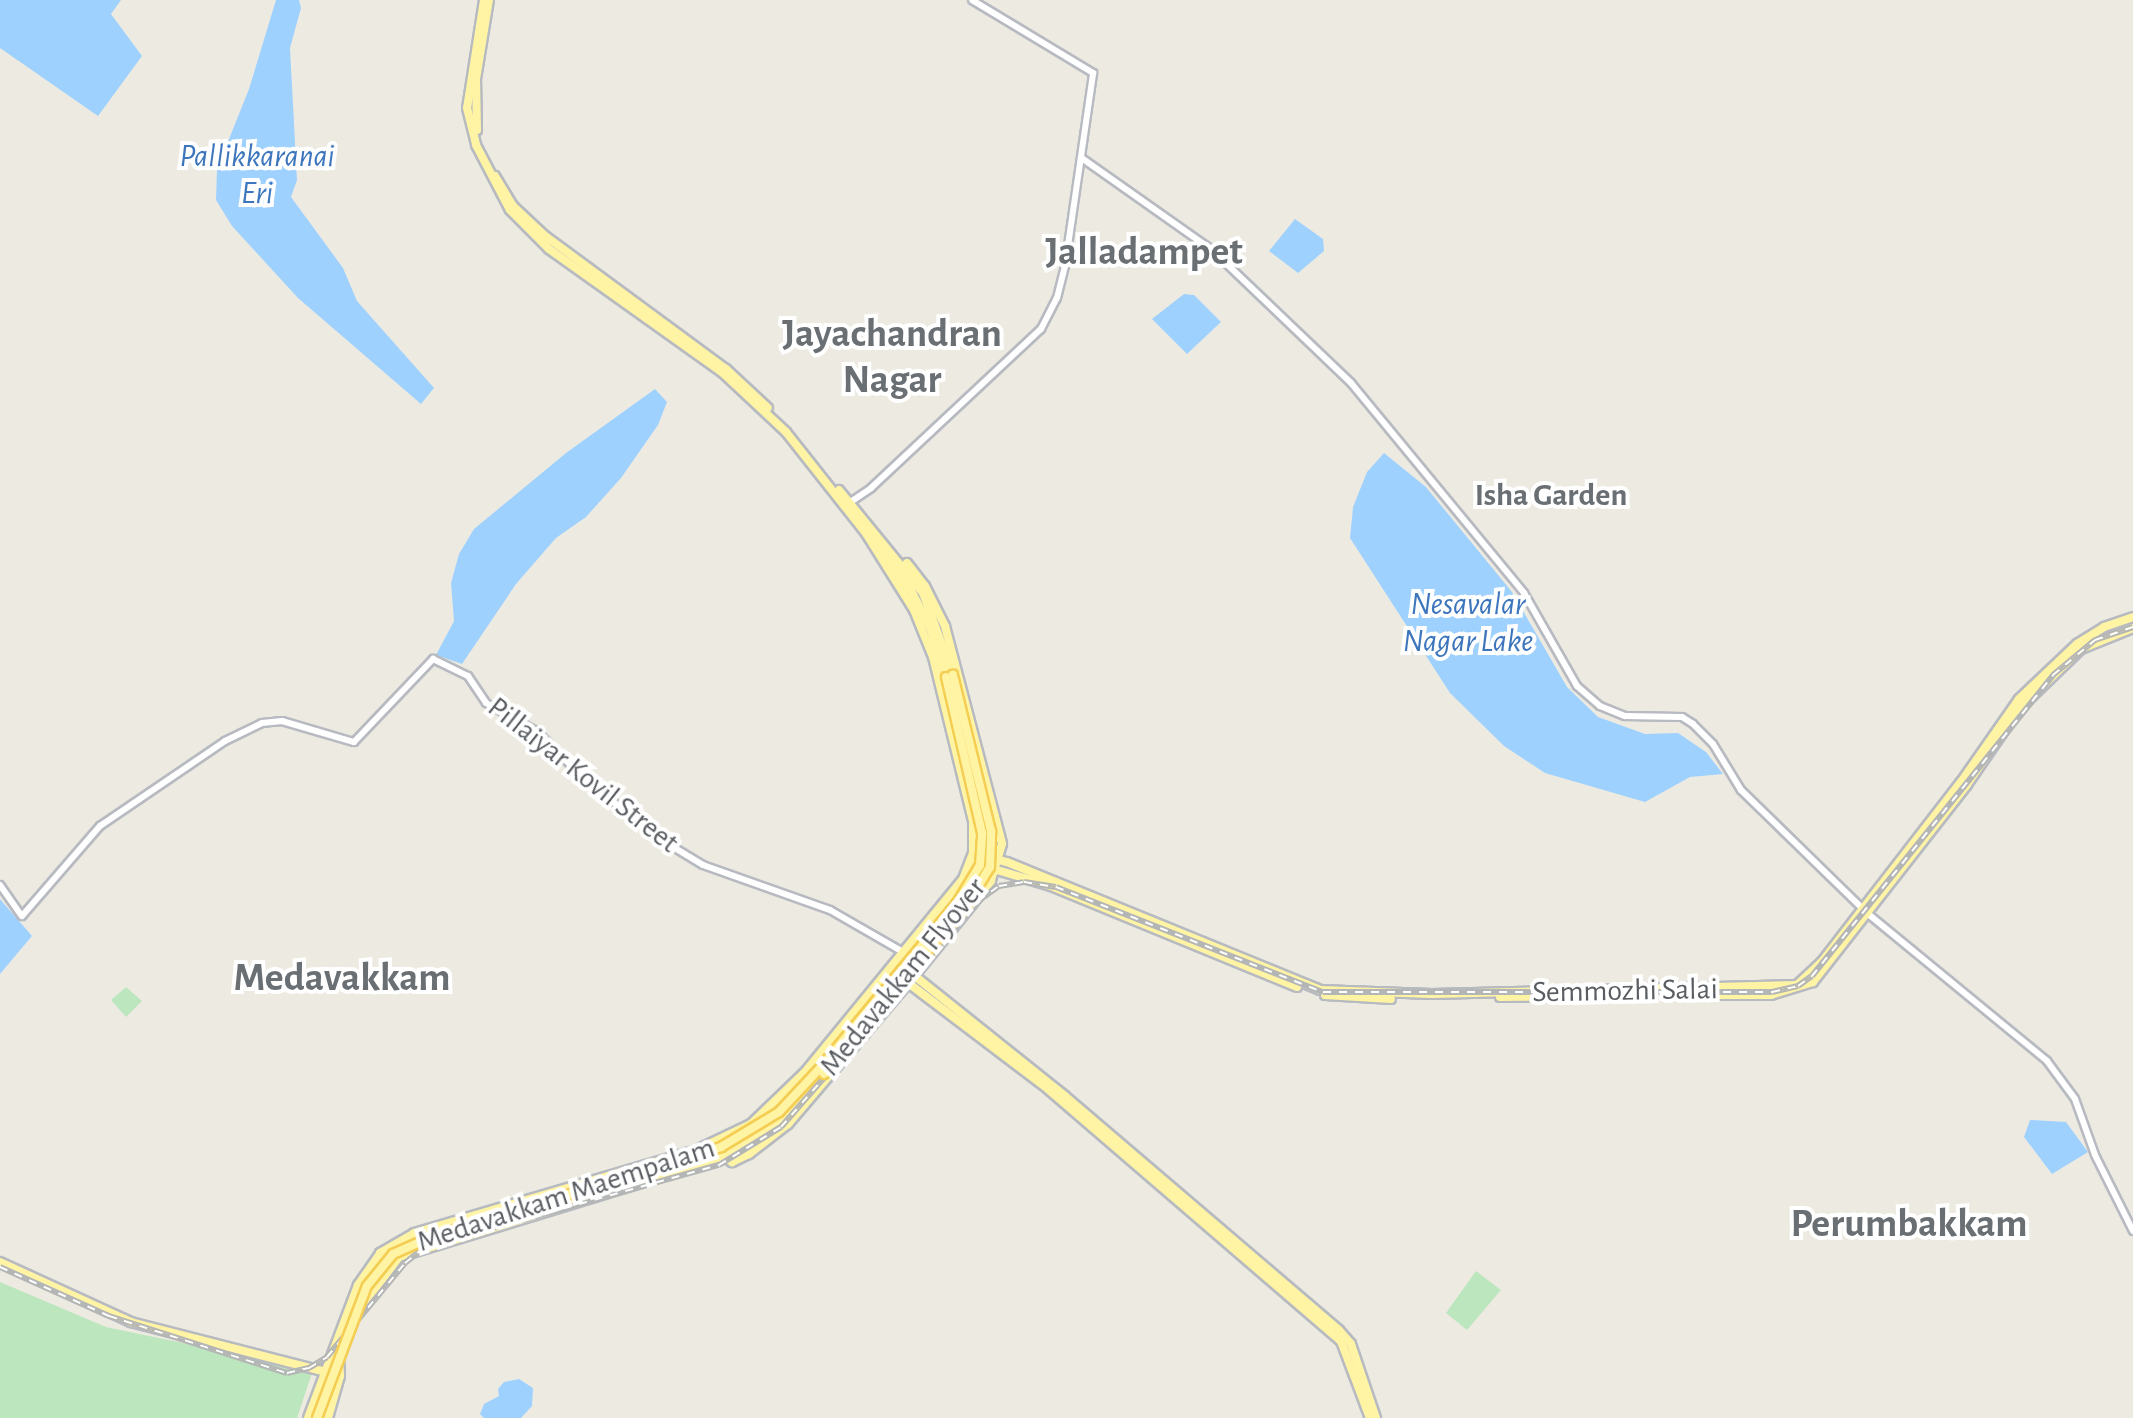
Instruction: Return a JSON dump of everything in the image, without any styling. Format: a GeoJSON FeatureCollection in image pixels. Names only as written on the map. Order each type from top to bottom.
{"type":"FeatureCollection","features":[{"type":"Feature","properties":{"kind":"main road"},"geometry":{"type":"LineString","coordinates":[[308,1418],[365,1270],[390,1245],[414,1234],[696,1150],[736,1133],[772,1106],[863,1002],[946,902],[971,857],[973,820],[928,643],[914,610],[849,502],[788,430],[726,369],[556,244],[514,206],[492,170],[474,121],[487,0]]}},
{"type":"Feature","properties":{"kind":"main road"},"geometry":{"type":"LineString","coordinates":[[788,430],[854,514],[893,547],[925,586],[945,626],[1000,832],[998,863],[964,917],[915,975]]}},
{"type":"Feature","properties":{"kind":"main road","name":"Medavakkam Maempalam"},"geometry":{"type":"LineString","coordinates":[[316,1418],[367,1286],[392,1254],[443,1234],[721,1146],[770,1119],[813,1076],[957,903],[980,865],[982,834],[950,676],[915,597],[867,536]]}},
{"type":"Feature","properties":{"kind":"main road","name":"Medavakkam Flyover"},"geometry":{"type":"LineString","coordinates":[[723,1156],[788,1115],[970,900],[990,867],[991,831],[927,602],[878,538]]}},
{"type":"Feature","properties":{"kind":"main road","name":"Semmozhi Salai"},"geometry":{"type":"LineString","coordinates":[[971,857],[998,863],[1320,990],[1350,996],[1796,985],[1813,973],[1865,910],[1963,784],[2019,699],[2055,662],[2104,627],[2133,617]]}},
{"type":"Feature","properties":{"kind":"main road","name":"Semmozhi Salai"},"geometry":{"type":"LineString","coordinates":[[1986,748],[2082,649],[2133,628]]}},
{"type":"Feature","properties":{"kind":"main road"},"geometry":{"type":"LineString","coordinates":[[946,902],[964,917]]}},
{"type":"Feature","properties":{"kind":"main road"},"geometry":{"type":"LineString","coordinates":[[893,966],[915,975],[1283,1284],[1345,1347],[1373,1418]]}},
{"type":"Feature","properties":{"kind":"main road"},"geometry":{"type":"LineString","coordinates":[[893,966],[908,983],[1042,1084],[1283,1284]]}},
{"type":"Feature","properties":{"kind":"main road"},"geometry":{"type":"LineString","coordinates":[[328,1418],[340,1376],[339,1356],[349,1328],[399,1257],[723,1156],[732,1162],[749,1154],[788,1124],[908,983]]}},
{"type":"Feature","properties":{"kind":"main road"},"geometry":{"type":"LineString","coordinates":[[863,1002],[881,1016]]}},
{"type":"Feature","properties":{"kind":"main road"},"geometry":{"type":"LineString","coordinates":[[390,1245],[399,1257]]}},
{"type":"Feature","properties":{"kind":"main road"},"geometry":{"type":"LineString","coordinates":[[0,1262],[130,1322],[340,1376]]}},
{"type":"Feature","properties":{"kind":"main road"},"geometry":{"type":"LineString","coordinates":[[310,1368],[324,1361],[340,1339]]}},
{"type":"Feature","properties":{"kind":"street"},"geometry":{"type":"LineString","coordinates":[[849,502],[871,488],[1041,330],[1057,298],[1065,266],[1094,72],[972,0]]}},
{"type":"Feature","properties":{"kind":"street"},"geometry":{"type":"LineString","coordinates":[[1083,159],[1212,250],[1351,384],[1524,593],[1577,686],[1600,706],[1624,716],[1682,717],[1693,724],[1713,744],[1744,792],[1816,858],[1865,910],[2047,1060],[2075,1099],[2095,1155],[2133,1231]]}},
{"type":"Feature","properties":{"kind":"street","name":"Pillaiyar Kovil Street"},"geometry":{"type":"LineString","coordinates":[[0,885],[22,916],[100,826],[225,742],[262,723],[282,721],[354,742],[433,659],[468,676],[486,702],[536,731],[626,814],[671,846],[703,865],[833,911],[904,953]]}},
{"type":"Feature","properties":{"kind":"green space"},"geometry":{"type":"Polygon","coordinates":[[[126,987],[142,1001],[126,1017],[111,1000],[126,987]]]}},
{"type":"Feature","properties":{"kind":"green space"},"geometry":{"type":"Polygon","coordinates":[[[1476,1271],[1501,1290],[1467,1330],[1446,1313],[1476,1271]]]}},
{"type":"Feature","properties":{"kind":"green space"},"geometry":{"type":"Polygon","coordinates":[[[0,1282],[106,1327],[313,1370],[297,1418],[0,1418],[0,1282]]]}},
{"type":"Feature","properties":{"kind":"water"},"geometry":{"type":"Polygon","coordinates":[[[0,0],[121,0],[111,14],[142,56],[98,116],[0,48],[0,0]]]}},
{"type":"Feature","properties":{"kind":"water","name":"Pallikkaranai Eri"},"geometry":{"type":"Polygon","coordinates":[[[276,0],[299,0],[301,8],[290,48],[297,180],[291,197],[343,268],[357,301],[434,388],[421,404],[298,298],[232,226],[216,200],[217,169],[249,89],[276,0]]]}},
{"type":"Feature","properties":{"kind":"water"},"geometry":{"type":"Polygon","coordinates":[[[1295,219],[1323,239],[1324,251],[1298,273],[1269,251],[1295,219]]]}},
{"type":"Feature","properties":{"kind":"water"},"geometry":{"type":"Polygon","coordinates":[[[1184,294],[1194,295],[1221,322],[1187,354],[1152,319],[1184,294]]]}},
{"type":"Feature","properties":{"kind":"water"},"geometry":{"type":"Polygon","coordinates":[[[655,389],[667,402],[658,425],[621,478],[586,517],[556,538],[516,584],[462,664],[436,655],[454,621],[451,583],[459,554],[474,529],[566,453],[655,389]]]}},
{"type":"Feature","properties":{"kind":"water","name":"Nesavalar Nagar Lake"},"geometry":{"type":"Polygon","coordinates":[[[1384,453],[1426,487],[1512,592],[1567,687],[1598,717],[1645,734],[1678,733],[1706,752],[1723,774],[1690,777],[1645,802],[1545,773],[1504,746],[1450,693],[1350,538],[1353,507],[1367,472],[1384,453]]]}},
{"type":"Feature","properties":{"kind":"water"},"geometry":{"type":"Polygon","coordinates":[[[0,899],[32,936],[0,974],[0,899]]]}},
{"type":"Feature","properties":{"kind":"water"},"geometry":{"type":"Polygon","coordinates":[[[2030,1120],[2066,1122],[2088,1152],[2052,1174],[2024,1137],[2030,1120]]]}},
{"type":"Feature","properties":{"kind":"water"},"geometry":{"type":"Polygon","coordinates":[[[519,1379],[533,1388],[532,1406],[521,1418],[484,1418],[480,1414],[484,1404],[499,1396],[498,1389],[504,1382],[519,1379]]]}},
{"type":"Feature","properties":{"kind":"railway"},"geometry":{"type":"LineString","coordinates":[[0,1267],[109,1316],[287,1373],[309,1368],[327,1357],[405,1263],[425,1247],[719,1165],[781,1127],[978,901],[999,886],[1024,882],[1056,887],[1323,992],[1772,992],[1798,986],[1812,976],[2053,675],[2095,640],[2133,627]]}},
{"type":"Feature","properties":{"kind":"district","name":"Jalladampet"},"geometry":{"type":"Point","coordinates":[1144,252]}},
{"type":"Feature","properties":{"kind":"district","name":"Jayachandran Nagar"},"geometry":{"type":"Point","coordinates":[892,357]}},
{"type":"Feature","properties":{"kind":"district","name":"Isha Garden"},"geometry":{"type":"Point","coordinates":[1551,495]}},
{"type":"Feature","properties":{"kind":"district","name":"Medavakkam"},"geometry":{"type":"Point","coordinates":[342,978]}},
{"type":"Feature","properties":{"kind":"district","name":"Perumbakkam"},"geometry":{"type":"Point","coordinates":[1909,1224]}}]}
